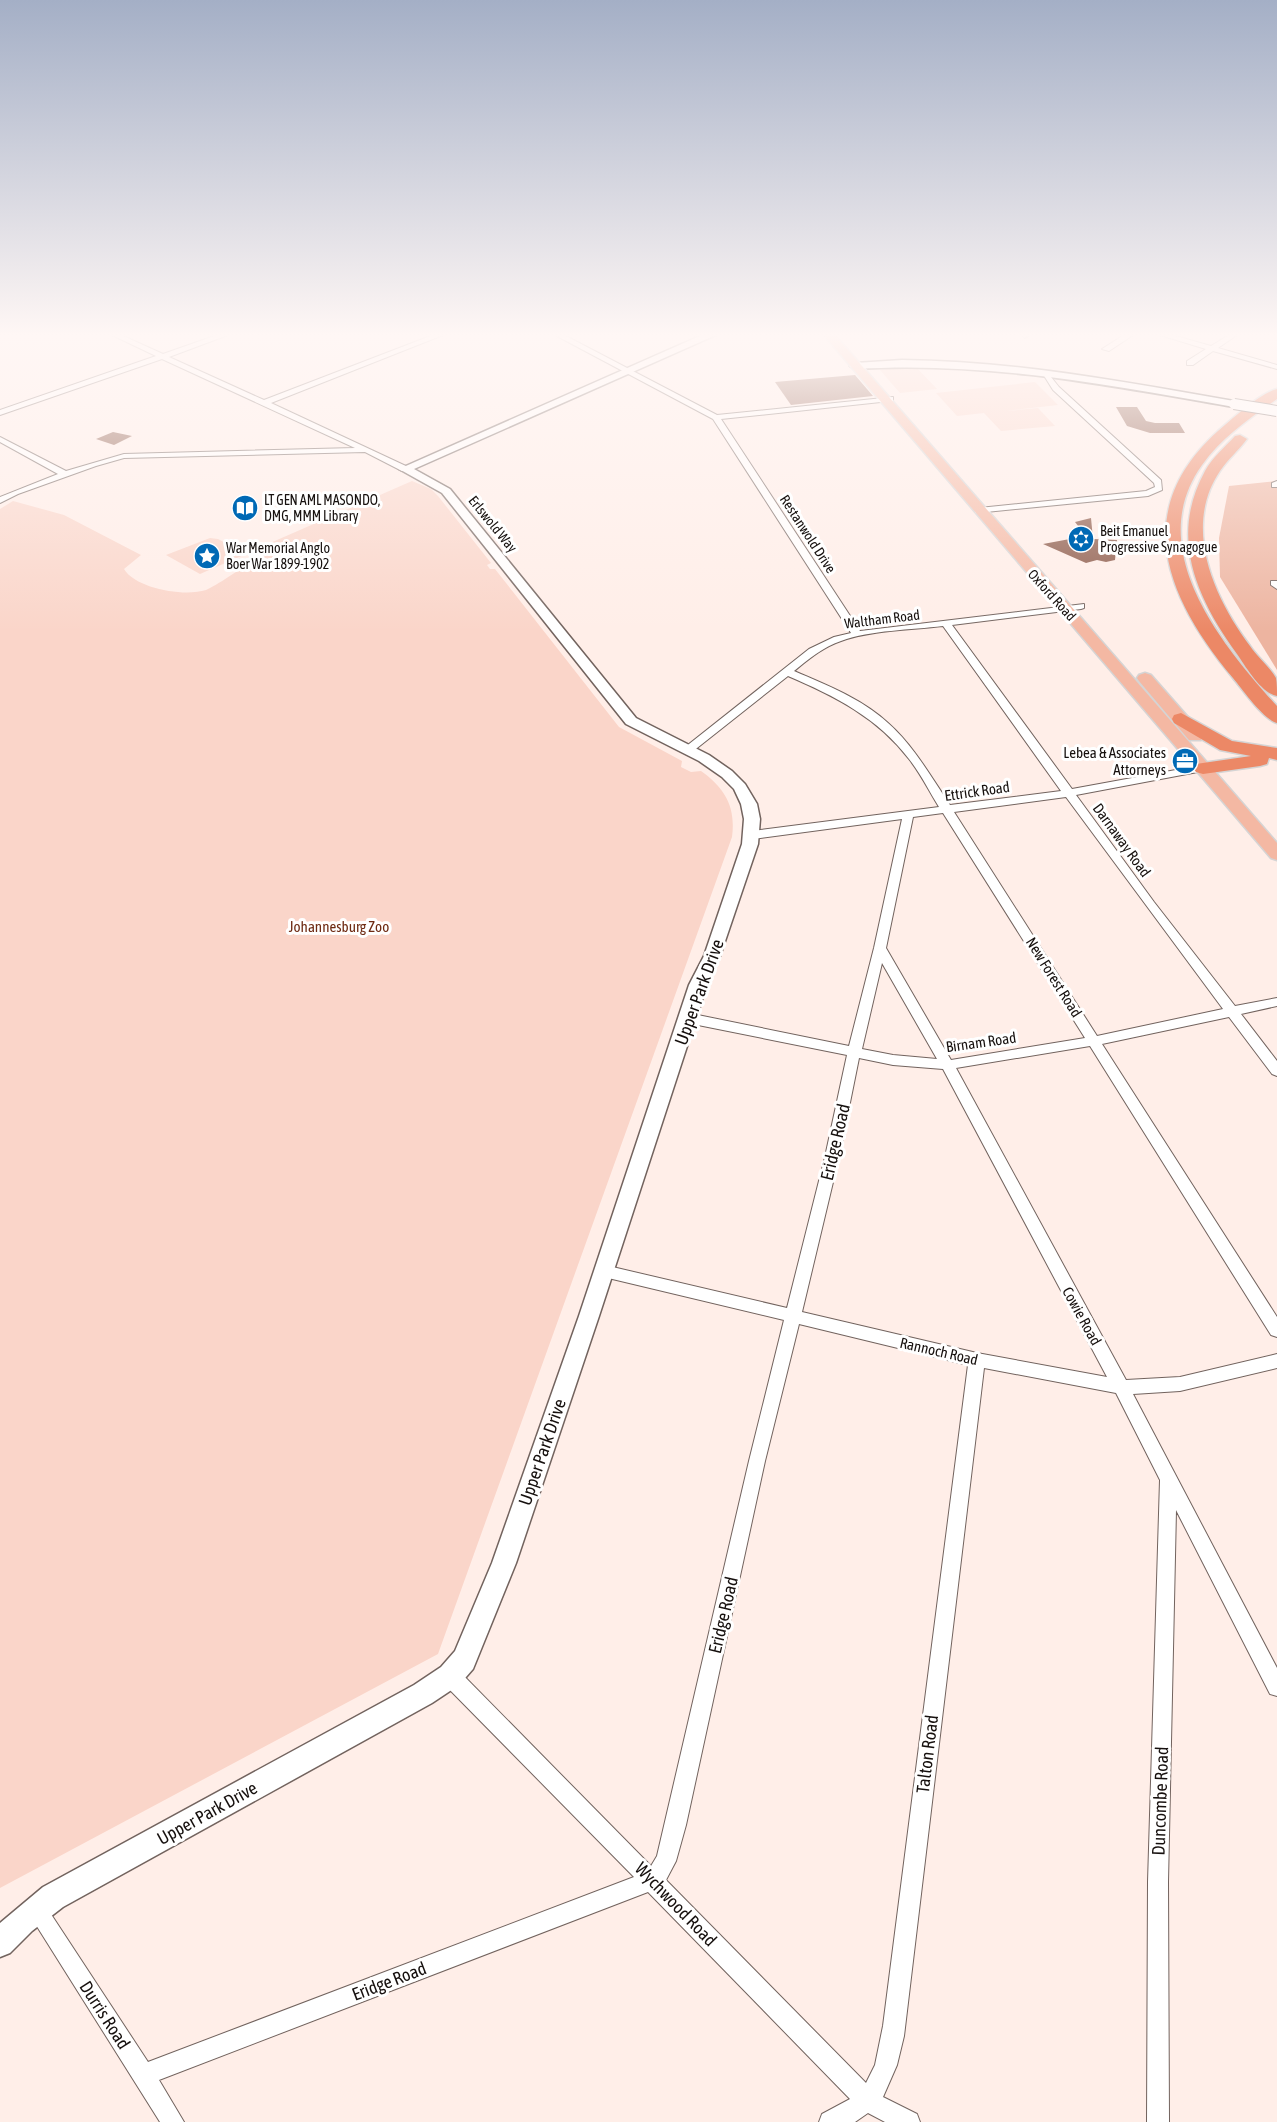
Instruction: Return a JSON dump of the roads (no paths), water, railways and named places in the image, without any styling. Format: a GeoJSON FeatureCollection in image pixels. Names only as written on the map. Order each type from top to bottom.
{"type":"FeatureCollection","features":[{"type":"Feature","properties":{"kind":"highway"},"geometry":{"type":"LineString","coordinates":[[1225,434],[1202,455],[1180,492],[1173,524],[1179,573],[1200,619],[1222,653],[1277,717]]}},
{"type":"Feature","properties":{"kind":"highway"},"geometry":{"type":"LineString","coordinates":[[1247,434],[1236,442],[1216,466],[1199,499],[1194,532],[1200,572],[1219,615],[1250,661],[1277,691]]}},
{"type":"Feature","properties":{"kind":"highway"},"geometry":{"type":"LineString","coordinates":[[1181,719],[1227,746],[1277,756]]}},
{"type":"Feature","properties":{"kind":"highway"},"geometry":{"type":"LineString","coordinates":[[1211,767],[1277,756]]}},
{"type":"Feature","properties":{"kind":"main road"},"geometry":{"type":"LineString","coordinates":[[405,469],[485,434]]}},
{"type":"Feature","properties":{"kind":"main road","name":"Oxford Road"},"geometry":{"type":"LineString","coordinates":[[917,434],[1065,608],[1211,767],[1277,831]]}},
{"type":"Feature","properties":{"kind":"main road","name":"Erlswold Way"},"geometry":{"type":"LineString","coordinates":[[405,469],[441,487],[449,494],[631,721],[688,750]]}},
{"type":"Feature","properties":{"kind":"main road","name":"Oxford Road"},"geometry":{"type":"LineString","coordinates":[[983,511],[1021,551],[1081,606],[1181,719],[1211,767],[1277,854]]}},
{"type":"Feature","properties":{"kind":"main road","name":"Upper Park Drive"},"geometry":{"type":"LineString","coordinates":[[0,1943],[36,1909],[83,1880],[413,1700],[450,1676],[464,1660],[500,1573],[604,1271],[698,985],[712,956],[753,835],[749,804],[740,787],[717,766],[688,750]]}},
{"type":"Feature","properties":{"kind":"street"},"geometry":{"type":"LineString","coordinates":[[332,434],[366,450]]}},
{"type":"Feature","properties":{"kind":"street","name":"Restanwold Drive"},"geometry":{"type":"LineString","coordinates":[[727,434],[857,634]]}},
{"type":"Feature","properties":{"kind":"street"},"geometry":{"type":"LineString","coordinates":[[983,511],[1154,492],[1159,488],[1158,482],[1106,434]]}},
{"type":"Feature","properties":{"kind":"street"},"geometry":{"type":"LineString","coordinates":[[0,439],[65,474]]}},
{"type":"Feature","properties":{"kind":"street","name":"Erlswold Way"},"geometry":{"type":"LineString","coordinates":[[0,500],[15,492],[107,459],[124,456],[366,450],[405,469]]}},
{"type":"Feature","properties":{"kind":"street","name":"Waltham Road"},"geometry":{"type":"LineString","coordinates":[[688,750],[786,671],[821,646],[857,634],[1081,606]]}},
{"type":"Feature","properties":{"kind":"street","name":"Darnaway Road"},"geometry":{"type":"LineString","coordinates":[[946,624],[1277,1071]]}},
{"type":"Feature","properties":{"kind":"street","name":"New Forest Road"},"geometry":{"type":"LineString","coordinates":[[786,671],[830,691],[882,724],[914,758],[1277,1329]]}},
{"type":"Feature","properties":{"kind":"street","name":"Ettrick Road"},"geometry":{"type":"LineString","coordinates":[[753,835],[1070,794],[1211,767]]}},
{"type":"Feature","properties":{"kind":"street","name":"Eridge Road"},"geometry":{"type":"LineString","coordinates":[[144,2075],[654,1880],[666,1861],[757,1461],[832,1157],[908,816]]}},
{"type":"Feature","properties":{"kind":"street","name":"Cowie Road"},"geometry":{"type":"LineString","coordinates":[[880,948],[947,1065],[1120,1387],[1277,1687]]}},
{"type":"Feature","properties":{"kind":"street","name":"Birnam Road"},"geometry":{"type":"LineString","coordinates":[[688,1018],[902,1061],[947,1065],[1094,1041],[1277,1002]]}},
{"type":"Feature","properties":{"kind":"street","name":"Rannoch Road"},"geometry":{"type":"LineString","coordinates":[[604,1271],[977,1360],[1120,1387],[1145,1389],[1177,1385],[1277,1361]]}},
{"type":"Feature","properties":{"kind":"street","name":"Talton Road"},"geometry":{"type":"LineString","coordinates":[[868,2101],[889,2055],[894,2022],[936,1679],[965,1476],[977,1360]]}},
{"type":"Feature","properties":{"kind":"street","name":"Duncombe Road"},"geometry":{"type":"LineString","coordinates":[[1158,2122],[1156,2020],[1158,1848],[1168,1480]]}},
{"type":"Feature","properties":{"kind":"street","name":"Wychwood Road"},"geometry":{"type":"LineString","coordinates":[[450,1676],[654,1880],[868,2101],[909,2122]]}},
{"type":"Feature","properties":{"kind":"street","name":"Durris Road"},"geometry":{"type":"LineString","coordinates":[[36,1909],[173,2122]]}},
{"type":"Feature","properties":{"kind":"street"},"geometry":{"type":"LineString","coordinates":[[830,2122],[852,2112],[868,2101]]}},
{"type":"Feature","properties":{"kind":"place","name":"LT GEN AML MASONDO, DMG, MMM Library"},"geometry":{"type":"Point","coordinates":[245,508]}},
{"type":"Feature","properties":{"kind":"place","name":"Beit Emanuel Progressive Synagogue"},"geometry":{"type":"Point","coordinates":[1081,539]}},
{"type":"Feature","properties":{"kind":"place","name":"War Memorial Anglo Boer War 1899-1902"},"geometry":{"type":"Point","coordinates":[207,556]}},
{"type":"Feature","properties":{"kind":"place","name":"Lebea & Associates Attorneys"},"geometry":{"type":"Point","coordinates":[1185,761]}},
{"type":"Feature","properties":{"kind":"park label","name":"Johannesburg Zoo"},"geometry":{"type":"Point","coordinates":[339,926]}}]}
